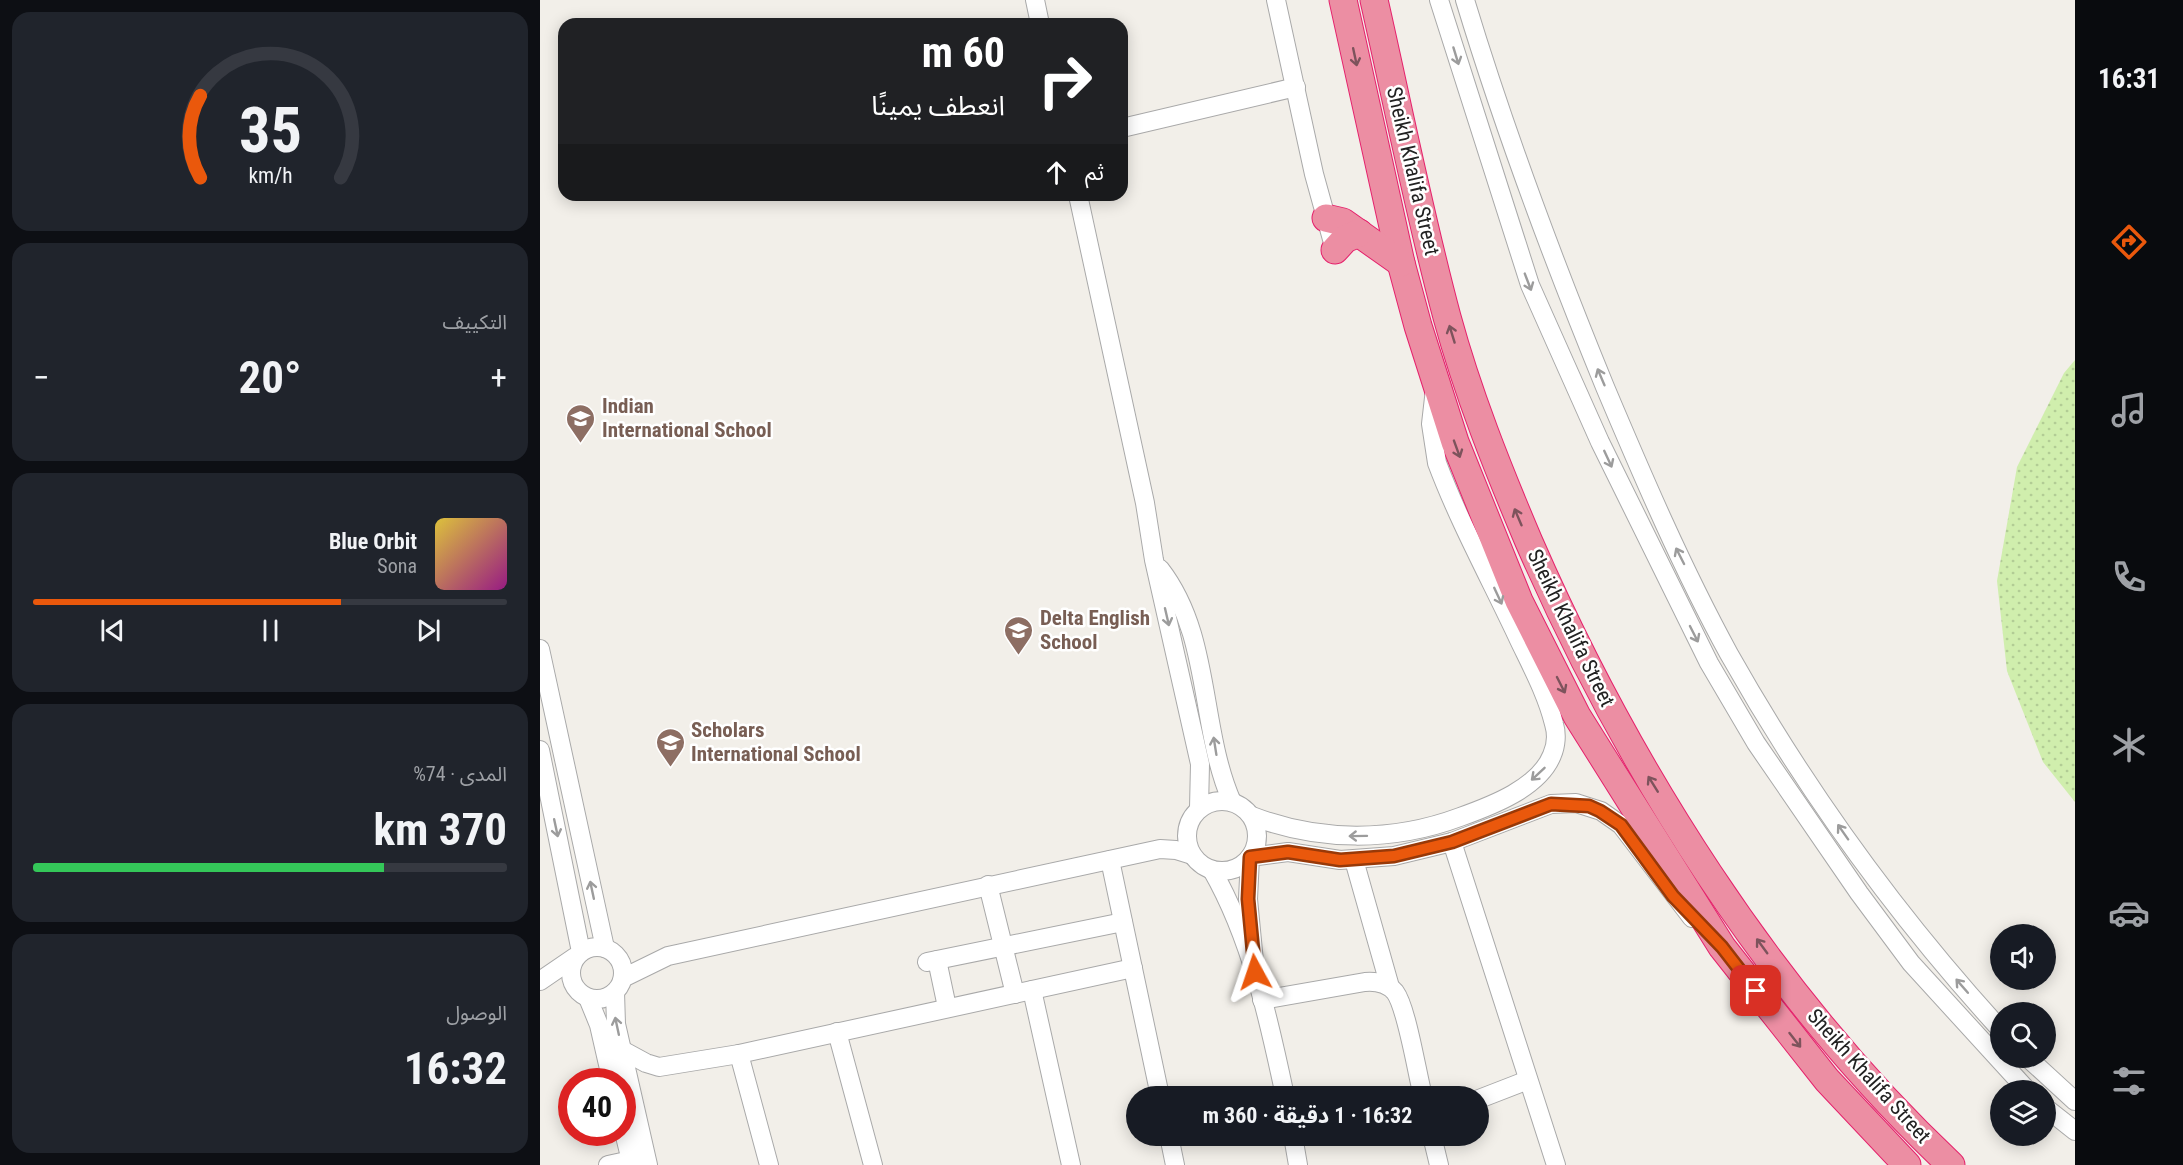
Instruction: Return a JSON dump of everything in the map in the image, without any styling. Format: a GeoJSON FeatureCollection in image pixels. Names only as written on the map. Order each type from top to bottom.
{"type":"FeatureCollection","features":[{"type":"Feature","properties":{"kind":"highway","name":"Sheikh Khalifa Street"},"geometry":{"type":"LineString","coordinates":[[1343,0],[1401,262],[1436,384],[1476,499],[1519,601],[1577,716],[1722,947],[1820,1071],[1907,1165]]}},
{"type":"Feature","properties":{"kind":"highway","name":"Sheikh Khalifa Street"},"geometry":{"type":"LineString","coordinates":[[1374,0],[1451,328],[1512,503],[1572,638],[1685,836],[1754,936],[1835,1041],[1951,1165]]}},
{"type":"Feature","properties":{"kind":"highway"},"geometry":{"type":"LineString","coordinates":[[1326,218],[1339,220],[1401,262]]}},
{"type":"Feature","properties":{"kind":"highway"},"geometry":{"type":"LineString","coordinates":[[1335,250],[1345,240],[1359,233]]}},
{"type":"Feature","properties":{"kind":"street"},"geometry":{"type":"LineString","coordinates":[[1035,0],[1040,18]]}},
{"type":"Feature","properties":{"kind":"street"},"geometry":{"type":"LineString","coordinates":[[1276,0],[1335,250]]}},
{"type":"Feature","properties":{"kind":"street"},"geometry":{"type":"LineString","coordinates":[[1439,0],[1520,259],[1540,311],[1655,557],[1731,702],[1811,826],[1911,963],[2018,1080]]}},
{"type":"Feature","properties":{"kind":"street"},"geometry":{"type":"LineString","coordinates":[[1465,0],[1546,242],[1624,431],[1675,545],[1751,691],[1876,880],[1930,949],[1990,1017]]}},
{"type":"Feature","properties":{"kind":"street"},"geometry":{"type":"LineString","coordinates":[[1128,127],[1296,87]]}},
{"type":"Feature","properties":{"kind":"street"},"geometry":{"type":"LineString","coordinates":[[1494,178],[1508,201],[1525,241],[1533,247],[1546,242]]}},
{"type":"Feature","properties":{"kind":"street"},"geometry":{"type":"LineString","coordinates":[[1079,201],[1145,503],[1154,560],[1200,764],[1194,815],[1186,839],[1192,855]]}},
{"type":"Feature","properties":{"kind":"street"},"geometry":{"type":"LineString","coordinates":[[1160,849],[1194,815],[1215,801],[1232,802],[1252,816],[1314,834],[1358,836],[1404,832],[1450,821],[1493,804],[1536,777],[1551,757],[1556,732],[1540,687],[1437,463],[1431,424],[1436,384]]}},
{"type":"Feature","properties":{"kind":"street"},"geometry":{"type":"LineString","coordinates":[[1154,560],[1172,586],[1186,615],[1204,681],[1218,762],[1232,802]]}},
{"type":"Feature","properties":{"kind":"street"},"geometry":{"type":"LineString","coordinates":[[540,649],[608,949],[623,967],[614,1013],[626,1068]]}},
{"type":"Feature","properties":{"kind":"street"},"geometry":{"type":"LineString","coordinates":[[540,750],[578,955],[571,973],[599,1025],[609,1068]]}},
{"type":"Feature","properties":{"kind":"street"},"geometry":{"type":"LineString","coordinates":[[1212,870],[1237,868],[1250,857],[1288,852],[1354,860],[1413,852],[1452,842],[1551,804],[1576,803],[1595,808],[1621,825],[1673,896],[1722,947]]}},
{"type":"Feature","properties":{"kind":"street"},"geometry":{"type":"LineString","coordinates":[[1252,816],[1257,833],[1250,857],[1248,899],[1255,972]]}},
{"type":"Feature","properties":{"kind":"street"},"geometry":{"type":"LineString","coordinates":[[1452,842],[1556,1165]]}},
{"type":"Feature","properties":{"kind":"street"},"geometry":{"type":"LineString","coordinates":[[540,986],[607,997],[619,985],[666,956],[1160,849],[1176,850],[1192,855],[1212,870],[1228,901],[1255,972],[1283,1086]]}},
{"type":"Feature","properties":{"kind":"street"},"geometry":{"type":"LineString","coordinates":[[1110,860],[1158,1086]]}},
{"type":"Feature","properties":{"kind":"street"},"geometry":{"type":"LineString","coordinates":[[1354,860],[1390,987],[1400,1001],[1421,1086]]}},
{"type":"Feature","properties":{"kind":"street"},"geometry":{"type":"LineString","coordinates":[[988,885],[1004,946],[1023,992],[1071,1165]]}},
{"type":"Feature","properties":{"kind":"street"},"geometry":{"type":"LineString","coordinates":[[946,1007],[932,961],[1123,922]]}},
{"type":"Feature","properties":{"kind":"street"},"geometry":{"type":"LineString","coordinates":[[540,981],[578,955],[596,946],[666,956]]}},
{"type":"Feature","properties":{"kind":"street"},"geometry":{"type":"LineString","coordinates":[[636,1085],[644,1076],[659,1067],[739,1054],[1133,968]]}},
{"type":"Feature","properties":{"kind":"street"},"geometry":{"type":"LineString","coordinates":[[1262,1000],[1365,982],[1382,983],[1390,987]]}},
{"type":"Feature","properties":{"kind":"street"},"geometry":{"type":"LineString","coordinates":[[837,1032],[873,1165]]}},
{"type":"Feature","properties":{"kind":"street"},"geometry":{"type":"LineString","coordinates":[[622,1050],[659,1067]]}},
{"type":"Feature","properties":{"kind":"street"},"geometry":{"type":"LineString","coordinates":[[739,1054],[769,1165]]}},
{"type":"Feature","properties":{"kind":"street"},"geometry":{"type":"LineString","coordinates":[[2039,1068],[2075,1101]]}},
{"type":"Feature","properties":{"kind":"street"},"geometry":{"type":"LineString","coordinates":[[1489,1095],[1528,1080]]}},
{"type":"Feature","properties":{"kind":"street"},"geometry":{"type":"LineString","coordinates":[[2056,1116],[2075,1131]]}},
{"type":"Feature","properties":{"kind":"street"},"geometry":{"type":"LineString","coordinates":[[630,1146],[637,1163]]}},
{"type":"Feature","properties":{"kind":"street"},"geometry":{"type":"LineString","coordinates":[[636,1146],[637,1163]]}},
{"type":"Feature","properties":{"kind":"street"},"geometry":{"type":"LineString","coordinates":[[1171,1146],[1175,1165]]}},
{"type":"Feature","properties":{"kind":"street"},"geometry":{"type":"LineString","coordinates":[[1295,1146],[1298,1165]]}},
{"type":"Feature","properties":{"kind":"street"},"geometry":{"type":"LineString","coordinates":[[1434,1146],[1439,1165]]}},
{"type":"Feature","properties":{"kind":"street"},"geometry":{"type":"LineString","coordinates":[[608,1165],[637,1163]]}},
{"type":"Feature","properties":{"kind":"green space"},"geometry":{"type":"Polygon","coordinates":[[[2075,360],[2075,802],[2043,762],[2007,671],[1997,581],[2017,467],[2064,373],[2075,360]]]}},
{"type":"Feature","properties":{"kind":"place","name":"Indian International School"},"geometry":{"type":"Point","coordinates":[581,444]}},
{"type":"Feature","properties":{"kind":"place","name":"Delta English School"},"geometry":{"type":"Point","coordinates":[1019,656]}},
{"type":"Feature","properties":{"kind":"place","name":"Scholars International School"},"geometry":{"type":"Point","coordinates":[670,768]}},
{"type":"Feature","properties":{"kind":"route"},"geometry":{"type":"LineString","coordinates":[[1255,972],[1248,899],[1250,857],[1275,852],[1301,853],[1340,860],[1394,856],[1452,842],[1539,807],[1564,802],[1589,806],[1621,825],[1673,896],[1722,947],[1756,991]]}}]}
